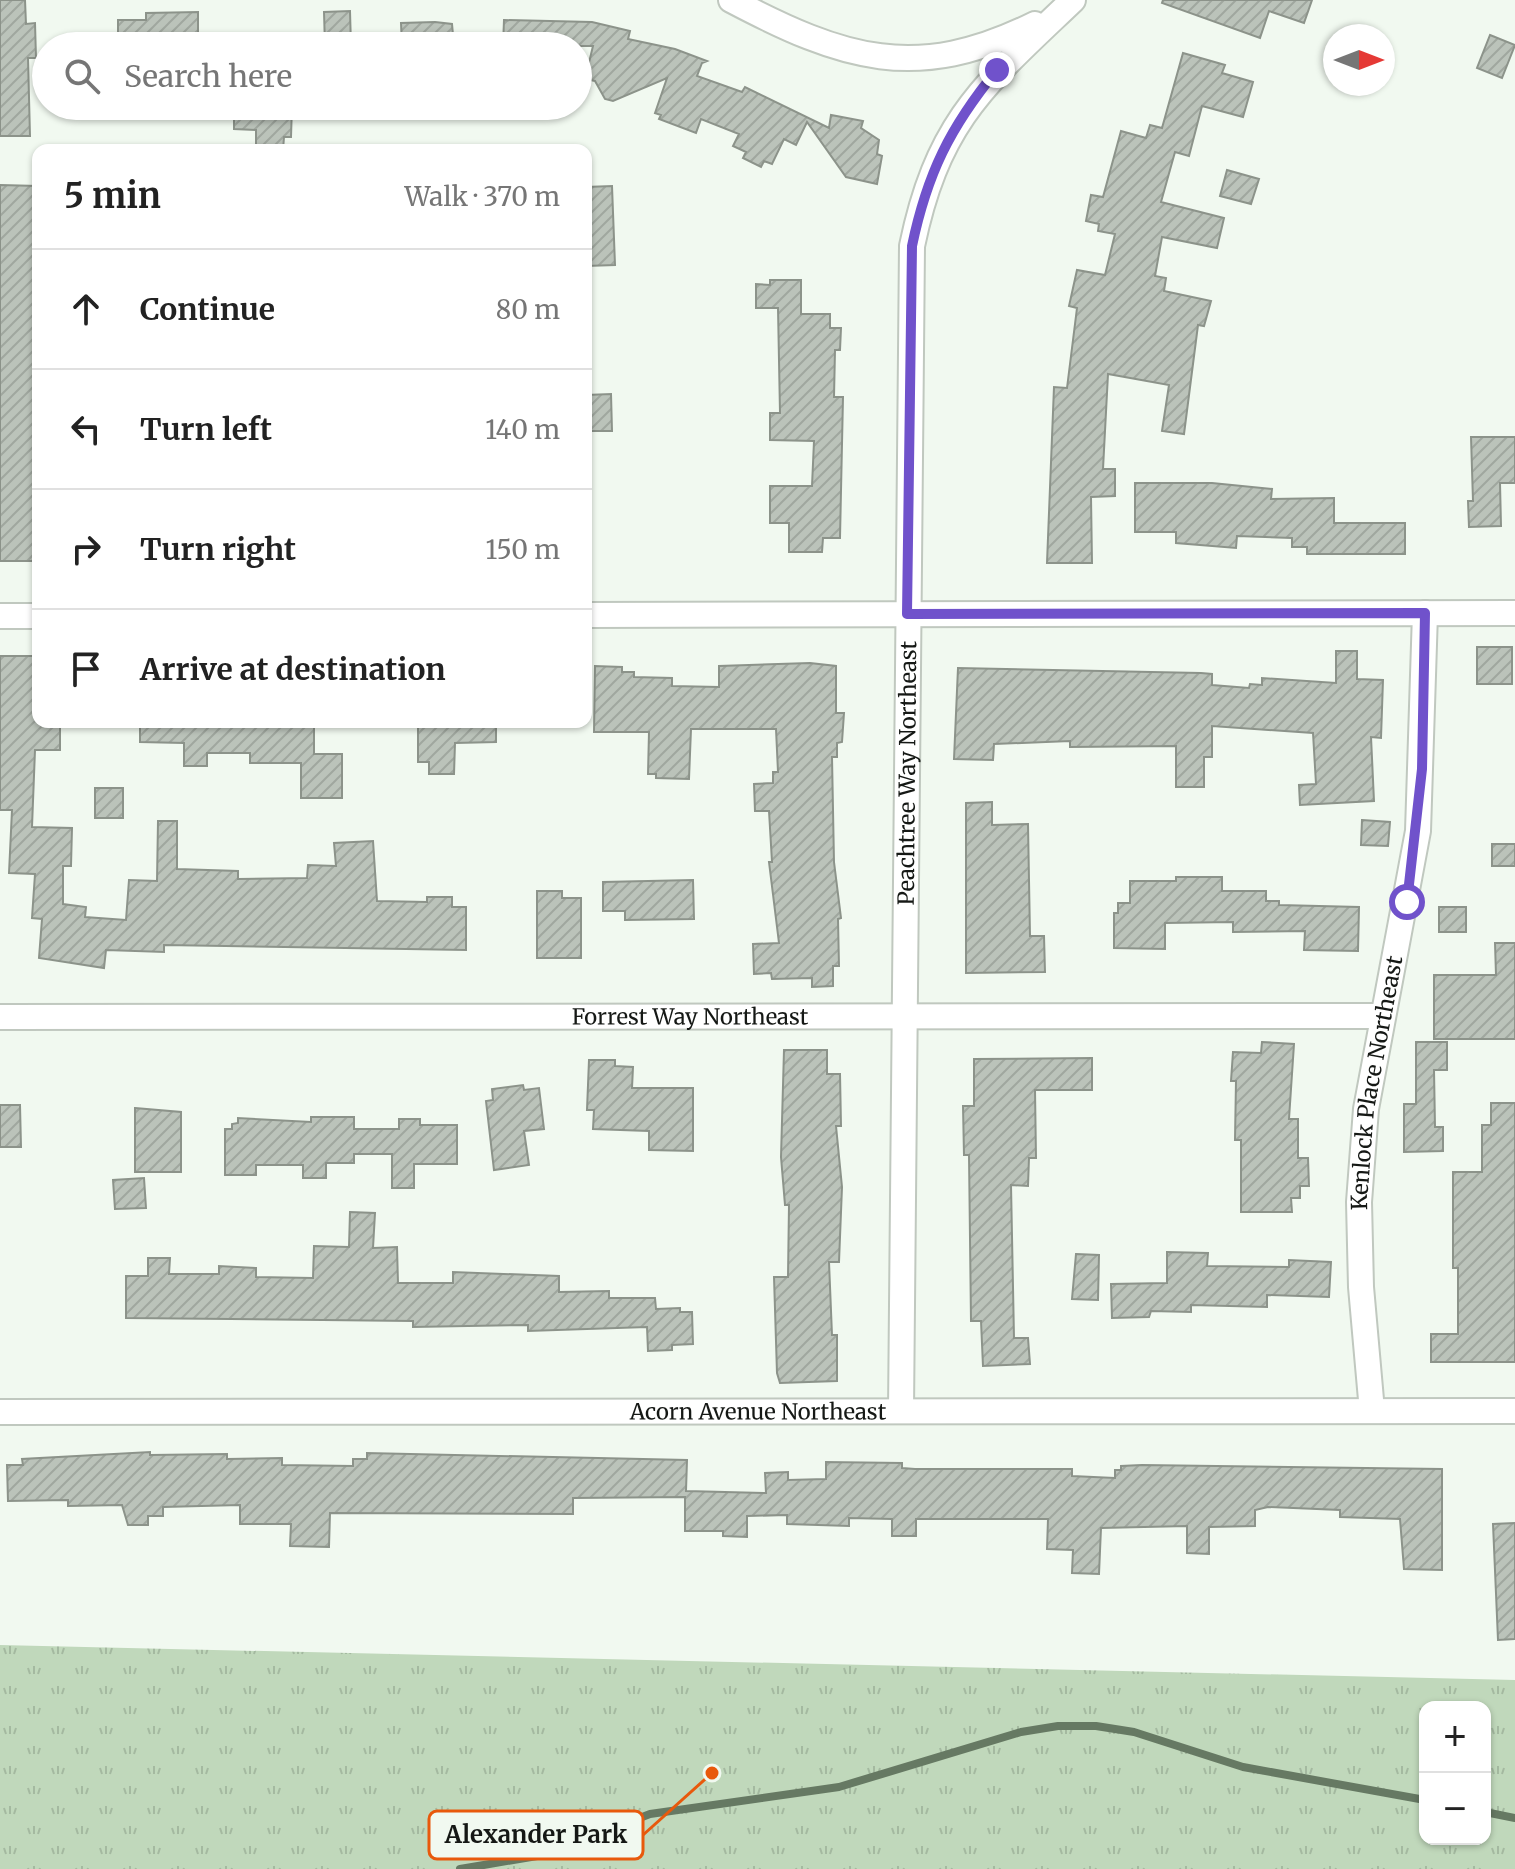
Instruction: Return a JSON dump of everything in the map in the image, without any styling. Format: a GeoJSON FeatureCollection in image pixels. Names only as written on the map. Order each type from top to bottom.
{"type":"FeatureCollection","features":[{"type":"Feature","properties":{"kind":"street"},"geometry":{"type":"LineString","coordinates":[[731,0],[819,44],[891,59],[930,58],[968,51],[1055,17]]}},
{"type":"Feature","properties":{"kind":"street","name":"Peachtree Way Northeast"},"geometry":{"type":"LineString","coordinates":[[901,1411],[910,278],[919,209],[937,158],[966,107],[997,70],[1073,0]]}},
{"type":"Feature","properties":{"kind":"street","name":"Kenlock Place Northeast"},"geometry":{"type":"LineString","coordinates":[[1372,1411],[1361,1287],[1359,1202],[1366,1109],[1418,831],[1425,613]]}},
{"type":"Feature","properties":{"kind":"street"},"geometry":{"type":"LineString","coordinates":[[592,615],[1515,613]]}},
{"type":"Feature","properties":{"kind":"street"},"geometry":{"type":"LineString","coordinates":[[0,616],[32,616]]}},
{"type":"Feature","properties":{"kind":"street","name":"Forrest Way Northeast"},"geometry":{"type":"LineString","coordinates":[[0,1017],[1381,1016]]}},
{"type":"Feature","properties":{"kind":"street","name":"Acorn Avenue Northeast"},"geometry":{"type":"LineString","coordinates":[[0,1412],[1515,1411]]}},
{"type":"Feature","properties":{"kind":"green space"},"geometry":{"type":"Polygon","coordinates":[[[0,1645],[1515,1680],[1515,1869],[0,1869],[0,1645]]]}},
{"type":"Feature","properties":{"kind":"building"},"geometry":{"type":"Polygon","coordinates":[[[0,0],[25,0],[26,24],[35,23],[32,58],[28,58],[30,136],[0,136],[0,0]]]}},
{"type":"Feature","properties":{"kind":"building"},"geometry":{"type":"Polygon","coordinates":[[[1163,0],[1312,0],[1304,23],[1269,11],[1260,38],[1162,3],[1163,0]]]}},
{"type":"Feature","properties":{"kind":"building"},"geometry":{"type":"Polygon","coordinates":[[[350,11],[351,32],[325,32],[324,12],[350,11]]]}},
{"type":"Feature","properties":{"kind":"building"},"geometry":{"type":"Polygon","coordinates":[[[198,12],[198,32],[118,32],[118,20],[146,20],[146,13],[198,12]]]}},
{"type":"Feature","properties":{"kind":"building"},"geometry":{"type":"Polygon","coordinates":[[[504,20],[592,22],[630,31],[628,39],[675,49],[707,61],[702,63],[697,76],[742,92],[745,87],[829,128],[831,115],[863,121],[861,128],[879,140],[877,154],[882,156],[877,184],[846,177],[807,122],[796,145],[784,139],[772,164],[764,161],[761,167],[743,158],[746,152],[733,146],[739,134],[701,119],[696,133],[659,119],[661,115],[655,113],[667,78],[613,101],[605,99],[592,80],[592,32],[504,32],[504,20]]]}},
{"type":"Feature","properties":{"kind":"building"},"geometry":{"type":"Polygon","coordinates":[[[401,23],[452,24],[453,32],[401,32],[401,23]]]}},
{"type":"Feature","properties":{"kind":"building"},"geometry":{"type":"Polygon","coordinates":[[[1490,35],[1515,45],[1502,78],[1477,68],[1490,35]]]}},
{"type":"Feature","properties":{"kind":"building"},"geometry":{"type":"Polygon","coordinates":[[[1183,53],[1225,65],[1222,73],[1253,82],[1243,117],[1202,106],[1189,156],[1175,152],[1161,202],[1224,218],[1217,248],[1162,237],[1155,276],[1166,278],[1164,291],[1211,301],[1204,326],[1198,325],[1184,434],[1162,431],[1169,385],[1108,374],[1103,469],[1115,469],[1115,496],[1091,497],[1092,563],[1047,563],[1054,387],[1067,388],[1077,308],[1069,306],[1077,270],[1105,275],[1115,234],[1098,231],[1099,224],[1086,221],[1091,195],[1103,197],[1121,131],[1146,138],[1150,125],[1162,128],[1183,53]]]}},
{"type":"Feature","properties":{"kind":"building"},"geometry":{"type":"Polygon","coordinates":[[[234,120],[292,120],[291,137],[284,137],[283,144],[256,144],[256,130],[234,129],[234,120]]]}},
{"type":"Feature","properties":{"kind":"building"},"geometry":{"type":"Polygon","coordinates":[[[1227,170],[1259,179],[1251,204],[1220,196],[1227,170]]]}},
{"type":"Feature","properties":{"kind":"building"},"geometry":{"type":"Polygon","coordinates":[[[0,185],[32,186],[32,561],[0,561],[0,185]]]}},
{"type":"Feature","properties":{"kind":"building"},"geometry":{"type":"Polygon","coordinates":[[[612,186],[615,265],[592,266],[592,187],[612,186]]]}},
{"type":"Feature","properties":{"kind":"building"},"geometry":{"type":"Polygon","coordinates":[[[770,280],[801,280],[801,314],[830,314],[830,328],[841,328],[840,350],[835,350],[834,397],[843,397],[840,538],[823,538],[822,552],[789,552],[789,523],[770,523],[770,486],[812,486],[814,441],[770,440],[770,413],[780,413],[778,308],[756,308],[756,284],[770,285],[770,280]]]}},
{"type":"Feature","properties":{"kind":"building"},"geometry":{"type":"Polygon","coordinates":[[[611,394],[612,431],[592,431],[592,395],[611,394]]]}},
{"type":"Feature","properties":{"kind":"building"},"geometry":{"type":"Polygon","coordinates":[[[1471,437],[1515,437],[1515,483],[1500,483],[1501,526],[1469,527],[1468,501],[1473,501],[1471,437]]]}},
{"type":"Feature","properties":{"kind":"building"},"geometry":{"type":"Polygon","coordinates":[[[1135,483],[1212,483],[1272,489],[1271,499],[1334,498],[1334,523],[1405,523],[1405,554],[1307,554],[1307,547],[1292,547],[1292,538],[1237,536],[1236,548],[1176,543],[1176,532],[1135,532],[1135,483]]]}},
{"type":"Feature","properties":{"kind":"building"},"geometry":{"type":"Polygon","coordinates":[[[1477,647],[1512,647],[1512,684],[1477,684],[1477,647]]]}},
{"type":"Feature","properties":{"kind":"building"},"geometry":{"type":"Polygon","coordinates":[[[1336,651],[1357,651],[1357,679],[1383,680],[1381,738],[1371,737],[1374,801],[1300,805],[1299,785],[1316,784],[1313,733],[1212,726],[1212,757],[1204,757],[1204,787],[1176,787],[1176,746],[1070,747],[1070,741],[994,744],[993,760],[954,759],[958,668],[1201,673],[1212,674],[1212,685],[1249,688],[1250,684],[1262,685],[1262,678],[1336,683],[1336,651]]]}},
{"type":"Feature","properties":{"kind":"building"},"geometry":{"type":"Polygon","coordinates":[[[0,656],[32,656],[32,728],[60,728],[60,750],[35,750],[32,827],[72,828],[71,866],[63,866],[63,904],[86,907],[85,917],[126,920],[129,880],[157,881],[158,821],[177,821],[177,869],[238,871],[238,879],[307,878],[308,865],[336,866],[334,843],[373,841],[377,901],[427,902],[427,897],[452,897],[452,907],[466,907],[466,950],[164,945],[164,952],[106,950],[104,968],[39,958],[42,919],[32,918],[35,874],[9,873],[12,810],[0,810],[0,656]]]}},
{"type":"Feature","properties":{"kind":"building"},"geometry":{"type":"Polygon","coordinates":[[[810,663],[836,666],[836,713],[844,713],[842,742],[837,743],[837,757],[832,757],[834,862],[841,918],[838,919],[839,966],[833,966],[833,986],[812,987],[812,978],[772,979],[771,973],[754,974],[753,944],[779,943],[769,862],[772,862],[769,811],[755,811],[754,784],[773,783],[773,772],[778,772],[776,729],[691,729],[689,779],[656,778],[656,774],[648,774],[649,732],[594,732],[595,666],[622,667],[622,672],[634,672],[634,677],[672,678],[672,686],[719,687],[719,666],[810,663]]]}},
{"type":"Feature","properties":{"kind":"building"},"geometry":{"type":"Polygon","coordinates":[[[140,728],[314,728],[314,754],[342,754],[342,798],[301,798],[301,763],[250,763],[250,753],[207,753],[207,766],[184,766],[184,743],[140,742],[140,728]]]}},
{"type":"Feature","properties":{"kind":"building"},"geometry":{"type":"Polygon","coordinates":[[[418,728],[496,728],[496,742],[455,743],[454,774],[429,774],[429,762],[418,762],[418,728]]]}},
{"type":"Feature","properties":{"kind":"building"},"geometry":{"type":"Polygon","coordinates":[[[95,788],[123,788],[123,818],[95,818],[95,788]]]}},
{"type":"Feature","properties":{"kind":"building"},"geometry":{"type":"Polygon","coordinates":[[[992,802],[992,825],[1028,824],[1030,936],[1044,936],[1045,972],[966,973],[966,803],[992,802]]]}},
{"type":"Feature","properties":{"kind":"building"},"geometry":{"type":"Polygon","coordinates":[[[1362,820],[1390,822],[1388,846],[1361,845],[1362,820]]]}},
{"type":"Feature","properties":{"kind":"building"},"geometry":{"type":"Polygon","coordinates":[[[1492,844],[1515,844],[1515,866],[1492,866],[1492,844]]]}},
{"type":"Feature","properties":{"kind":"building"},"geometry":{"type":"Polygon","coordinates":[[[1176,877],[1222,877],[1222,891],[1266,891],[1266,901],[1279,901],[1279,905],[1359,907],[1358,951],[1304,950],[1305,931],[1233,932],[1233,922],[1165,923],[1165,949],[1114,948],[1114,913],[1118,913],[1118,903],[1130,903],[1130,881],[1176,881],[1176,877]]]}},
{"type":"Feature","properties":{"kind":"building"},"geometry":{"type":"Polygon","coordinates":[[[693,880],[694,919],[625,920],[625,911],[603,911],[603,882],[693,880]]]}},
{"type":"Feature","properties":{"kind":"building"},"geometry":{"type":"Polygon","coordinates":[[[537,891],[562,891],[562,898],[581,898],[581,958],[537,958],[537,891]]]}},
{"type":"Feature","properties":{"kind":"building"},"geometry":{"type":"Polygon","coordinates":[[[1439,907],[1466,907],[1466,932],[1439,932],[1439,907]]]}},
{"type":"Feature","properties":{"kind":"building"},"geometry":{"type":"Polygon","coordinates":[[[1495,943],[1515,943],[1515,1039],[1434,1039],[1434,975],[1496,975],[1495,943]]]}},
{"type":"Feature","properties":{"kind":"building"},"geometry":{"type":"Polygon","coordinates":[[[1262,1042],[1294,1044],[1289,1119],[1298,1119],[1298,1158],[1308,1158],[1309,1186],[1300,1186],[1300,1198],[1291,1198],[1292,1212],[1241,1212],[1241,1140],[1235,1140],[1236,1081],[1231,1081],[1233,1052],[1261,1053],[1262,1042]]]}},
{"type":"Feature","properties":{"kind":"building"},"geometry":{"type":"Polygon","coordinates":[[[1416,1042],[1447,1042],[1447,1070],[1434,1070],[1435,1127],[1443,1127],[1443,1151],[1404,1152],[1404,1104],[1416,1104],[1416,1042]]]}},
{"type":"Feature","properties":{"kind":"building"},"geometry":{"type":"Polygon","coordinates":[[[784,1050],[827,1050],[827,1074],[840,1074],[841,1126],[836,1126],[842,1187],[839,1262],[829,1262],[832,1335],[837,1335],[837,1381],[780,1383],[777,1373],[774,1277],[788,1277],[789,1205],[785,1205],[781,1157],[784,1050]]]}},
{"type":"Feature","properties":{"kind":"building"},"geometry":{"type":"Polygon","coordinates":[[[1092,1058],[1092,1090],[1035,1090],[1036,1158],[1029,1158],[1028,1186],[1011,1185],[1014,1338],[1028,1338],[1030,1364],[983,1366],[981,1321],[971,1321],[969,1155],[964,1155],[963,1106],[974,1106],[974,1059],[1092,1058]]]}},
{"type":"Feature","properties":{"kind":"building"},"geometry":{"type":"Polygon","coordinates":[[[589,1060],[615,1060],[615,1066],[633,1067],[632,1088],[693,1088],[693,1151],[649,1150],[649,1131],[593,1129],[594,1110],[587,1110],[589,1060]]]}},
{"type":"Feature","properties":{"kind":"building"},"geometry":{"type":"Polygon","coordinates":[[[523,1085],[524,1090],[539,1088],[544,1129],[524,1131],[529,1165],[494,1170],[486,1101],[493,1100],[492,1089],[523,1085]]]}},
{"type":"Feature","properties":{"kind":"building"},"geometry":{"type":"Polygon","coordinates":[[[1491,1103],[1515,1103],[1515,1362],[1431,1362],[1431,1334],[1458,1334],[1458,1268],[1453,1268],[1453,1172],[1482,1172],[1482,1125],[1491,1125],[1491,1103]]]}},
{"type":"Feature","properties":{"kind":"building"},"geometry":{"type":"Polygon","coordinates":[[[0,1105],[20,1105],[21,1147],[0,1147],[0,1105]]]}},
{"type":"Feature","properties":{"kind":"building"},"geometry":{"type":"Polygon","coordinates":[[[135,1108],[181,1112],[181,1172],[135,1172],[135,1108]]]}},
{"type":"Feature","properties":{"kind":"building"},"geometry":{"type":"Polygon","coordinates":[[[311,1117],[354,1117],[354,1129],[399,1129],[399,1119],[420,1119],[420,1125],[457,1125],[457,1164],[414,1164],[414,1188],[392,1188],[392,1154],[354,1154],[354,1163],[326,1163],[326,1178],[303,1178],[303,1165],[256,1165],[256,1175],[225,1175],[225,1129],[232,1129],[238,1118],[311,1122],[311,1117]]]}},
{"type":"Feature","properties":{"kind":"building"},"geometry":{"type":"Polygon","coordinates":[[[144,1178],[146,1208],[115,1209],[113,1180],[144,1178]]]}},
{"type":"Feature","properties":{"kind":"building"},"geometry":{"type":"Polygon","coordinates":[[[350,1212],[375,1213],[373,1248],[397,1247],[398,1283],[453,1283],[453,1272],[559,1276],[559,1292],[609,1291],[609,1298],[655,1298],[656,1309],[680,1308],[680,1312],[692,1312],[693,1344],[672,1345],[672,1350],[648,1351],[647,1327],[528,1331],[528,1325],[413,1327],[413,1321],[126,1318],[126,1276],[148,1276],[148,1258],[170,1258],[169,1274],[219,1274],[219,1266],[256,1268],[256,1277],[313,1278],[314,1246],[349,1247],[350,1212]]]}},
{"type":"Feature","properties":{"kind":"building"},"geometry":{"type":"Polygon","coordinates":[[[1167,1252],[1208,1253],[1207,1266],[1289,1267],[1289,1260],[1331,1262],[1329,1297],[1267,1295],[1267,1307],[1191,1305],[1191,1312],[1151,1311],[1149,1317],[1112,1318],[1111,1284],[1167,1283],[1167,1252]]]}},
{"type":"Feature","properties":{"kind":"building"},"geometry":{"type":"Polygon","coordinates":[[[1076,1254],[1099,1255],[1098,1300],[1072,1299],[1076,1254]]]}},
{"type":"Feature","properties":{"kind":"building"},"geometry":{"type":"Polygon","coordinates":[[[150,1452],[150,1455],[227,1454],[227,1459],[282,1458],[282,1465],[353,1466],[353,1459],[367,1459],[367,1453],[687,1460],[686,1491],[766,1493],[765,1473],[788,1472],[788,1480],[826,1479],[826,1462],[902,1463],[902,1468],[915,1469],[1072,1469],[1072,1476],[1115,1478],[1115,1470],[1121,1470],[1121,1466],[1142,1465],[1442,1469],[1442,1570],[1404,1569],[1400,1519],[1340,1517],[1340,1510],[1268,1507],[1255,1510],[1255,1526],[1209,1527],[1209,1554],[1187,1553],[1187,1526],[1101,1528],[1099,1574],[1072,1573],[1073,1550],[1047,1549],[1048,1519],[916,1519],[916,1536],[892,1536],[892,1519],[849,1518],[849,1526],[787,1524],[787,1515],[747,1516],[747,1537],[723,1536],[723,1531],[685,1531],[685,1497],[573,1498],[573,1514],[330,1513],[329,1547],[290,1546],[291,1524],[240,1524],[240,1505],[163,1507],[163,1516],[148,1516],[148,1525],[128,1525],[122,1505],[68,1506],[68,1500],[8,1501],[7,1465],[23,1465],[22,1459],[150,1452]]]}},
{"type":"Feature","properties":{"kind":"building"},"geometry":{"type":"Polygon","coordinates":[[[1515,1523],[1515,1639],[1498,1640],[1493,1524],[1515,1523]]]}},
{"type":"Feature","properties":{"kind":"waterway"},"geometry":{"type":"LineString","coordinates":[[460,1869],[543,1855],[650,1814],[839,1787],[1021,1732],[1058,1726],[1096,1726],[1134,1732],[1243,1767],[1419,1799]]}},
{"type":"Feature","properties":{"kind":"waterway"},"geometry":{"type":"LineString","coordinates":[[1491,1813],[1515,1818]]}},
{"type":"Feature","properties":{"kind":"place","name":"Alexander Park"},"geometry":{"type":"Point","coordinates":[712,1773]}},
{"type":"Feature","properties":{"kind":"route"},"geometry":{"type":"LineString","coordinates":[[997,70],[966,107],[937,158],[919,209],[912,246],[907,614],[1425,613],[1422,769],[1418,831],[1407,902]]}}]}
